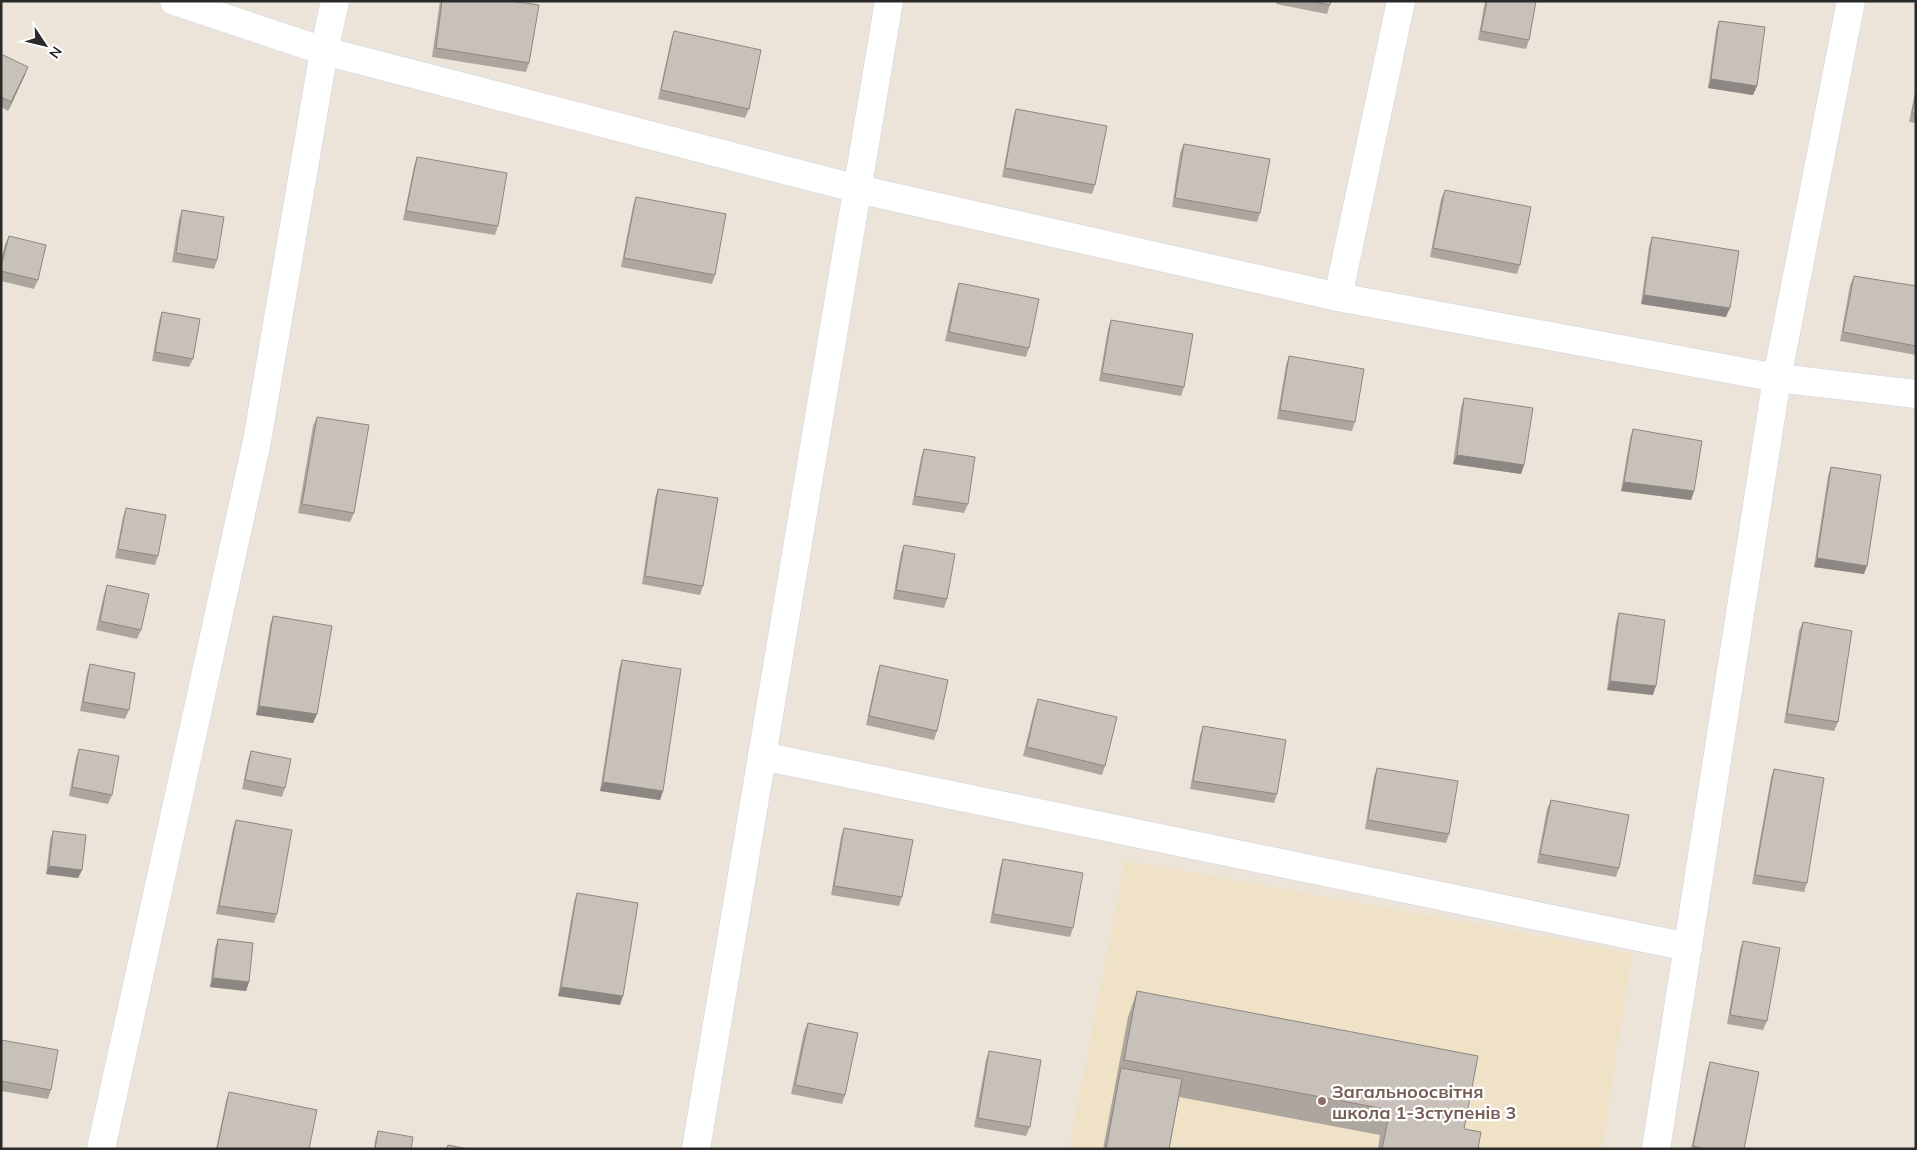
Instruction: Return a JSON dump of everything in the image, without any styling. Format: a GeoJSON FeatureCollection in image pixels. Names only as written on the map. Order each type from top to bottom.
{"type":"FeatureCollection","features":[{"type":"Feature","properties":{"kind":"street"},"geometry":{"type":"LineString","coordinates":[[174,1],[324,51],[858,190],[1338,297],[1776,378],[1916,394]]}},
{"type":"Feature","properties":{"kind":"street"},"geometry":{"type":"LineString","coordinates":[[101,1149],[257,441],[324,51],[335,1]]}},
{"type":"Feature","properties":{"kind":"street"},"geometry":{"type":"LineString","coordinates":[[696,1149],[889,1]]}},
{"type":"Feature","properties":{"kind":"street"},"geometry":{"type":"LineString","coordinates":[[1338,297],[1401,1]]}},
{"type":"Feature","properties":{"kind":"street"},"geometry":{"type":"LineString","coordinates":[[1656,1149],[1776,378],[1851,1]]}},
{"type":"Feature","properties":{"kind":"street"},"geometry":{"type":"LineString","coordinates":[[762,756],[1688,947]]}},
{"type":"Feature","properties":{"kind":"shaded area"},"geometry":{"type":"Polygon","coordinates":[[[1125,860],[1632,953],[1602,1149],[1069,1149],[1125,860]]]}},
{"type":"Feature","properties":{"kind":"building"},"geometry":{"type":"Polygon","coordinates":[[[442,1],[511,1],[539,5],[529,63],[436,48],[442,1]]]}},
{"type":"Feature","properties":{"kind":"building"},"geometry":{"type":"Polygon","coordinates":[[[1311,1],[1331,1],[1330,5],[1311,1]]]}},
{"type":"Feature","properties":{"kind":"building"},"geometry":{"type":"Polygon","coordinates":[[[1487,1],[1536,1],[1529,40],[1481,31],[1487,1]]]}},
{"type":"Feature","properties":{"kind":"building"},"geometry":{"type":"Polygon","coordinates":[[[1719,21],[1765,27],[1757,86],[1711,79],[1719,21]]]}},
{"type":"Feature","properties":{"kind":"building"},"geometry":{"type":"Polygon","coordinates":[[[674,31],[761,50],[749,109],[661,90],[674,31]]]}},
{"type":"Feature","properties":{"kind":"building"},"geometry":{"type":"Polygon","coordinates":[[[1,54],[28,67],[11,102],[1,97],[1,54]]]}},
{"type":"Feature","properties":{"kind":"building"},"geometry":{"type":"Polygon","coordinates":[[[1916,95],[1916,114],[1912,113],[1916,95]]]}},
{"type":"Feature","properties":{"kind":"building"},"geometry":{"type":"Polygon","coordinates":[[[1016,109],[1107,126],[1095,185],[1005,168],[1016,109]]]}},
{"type":"Feature","properties":{"kind":"building"},"geometry":{"type":"Polygon","coordinates":[[[1184,144],[1270,159],[1260,213],[1175,198],[1184,144]]]}},
{"type":"Feature","properties":{"kind":"building"},"geometry":{"type":"Polygon","coordinates":[[[417,157],[507,173],[498,226],[406,211],[417,157]]]}},
{"type":"Feature","properties":{"kind":"building"},"geometry":{"type":"Polygon","coordinates":[[[1445,190],[1531,207],[1520,265],[1433,248],[1445,190]]]}},
{"type":"Feature","properties":{"kind":"building"},"geometry":{"type":"Polygon","coordinates":[[[636,197],[726,214],[715,275],[624,258],[636,197]]]}},
{"type":"Feature","properties":{"kind":"building"},"geometry":{"type":"Polygon","coordinates":[[[182,210],[224,217],[217,260],[176,253],[182,210]]]}},
{"type":"Feature","properties":{"kind":"building"},"geometry":{"type":"Polygon","coordinates":[[[9,236],[46,245],[38,280],[1,271],[9,236]]]}},
{"type":"Feature","properties":{"kind":"building"},"geometry":{"type":"Polygon","coordinates":[[[1652,237],[1739,251],[1730,308],[1644,295],[1652,237]]]}},
{"type":"Feature","properties":{"kind":"building"},"geometry":{"type":"Polygon","coordinates":[[[1854,276],[1916,286],[1916,346],[1843,332],[1854,276]]]}},
{"type":"Feature","properties":{"kind":"building"},"geometry":{"type":"Polygon","coordinates":[[[959,283],[1039,299],[1029,348],[949,332],[959,283]]]}},
{"type":"Feature","properties":{"kind":"building"},"geometry":{"type":"Polygon","coordinates":[[[162,312],[200,319],[193,359],[155,352],[162,312]]]}},
{"type":"Feature","properties":{"kind":"building"},"geometry":{"type":"Polygon","coordinates":[[[1111,320],[1193,334],[1184,387],[1102,373],[1111,320]]]}},
{"type":"Feature","properties":{"kind":"building"},"geometry":{"type":"Polygon","coordinates":[[[1289,356],[1364,369],[1355,422],[1280,410],[1289,356]]]}},
{"type":"Feature","properties":{"kind":"building"},"geometry":{"type":"Polygon","coordinates":[[[1464,398],[1533,408],[1524,465],[1457,455],[1464,398]]]}},
{"type":"Feature","properties":{"kind":"building"},"geometry":{"type":"Polygon","coordinates":[[[317,417],[369,425],[354,513],[302,504],[317,417]]]}},
{"type":"Feature","properties":{"kind":"building"},"geometry":{"type":"Polygon","coordinates":[[[1633,429],[1702,441],[1694,491],[1624,482],[1633,429]]]}},
{"type":"Feature","properties":{"kind":"building"},"geometry":{"type":"Polygon","coordinates":[[[924,449],[975,457],[968,504],[915,496],[924,449]]]}},
{"type":"Feature","properties":{"kind":"building"},"geometry":{"type":"Polygon","coordinates":[[[1831,467],[1881,475],[1867,566],[1817,558],[1831,467]]]}},
{"type":"Feature","properties":{"kind":"building"},"geometry":{"type":"Polygon","coordinates":[[[658,489],[718,498],[703,586],[645,576],[658,489]]]}},
{"type":"Feature","properties":{"kind":"building"},"geometry":{"type":"Polygon","coordinates":[[[126,508],[166,515],[158,556],[118,549],[126,508]]]}},
{"type":"Feature","properties":{"kind":"building"},"geometry":{"type":"Polygon","coordinates":[[[904,545],[955,554],[947,599],[896,590],[904,545]]]}},
{"type":"Feature","properties":{"kind":"building"},"geometry":{"type":"Polygon","coordinates":[[[107,585],[149,594],[141,630],[100,621],[107,585]]]}},
{"type":"Feature","properties":{"kind":"building"},"geometry":{"type":"Polygon","coordinates":[[[1619,613],[1665,620],[1656,686],[1610,681],[1619,613]]]}},
{"type":"Feature","properties":{"kind":"building"},"geometry":{"type":"Polygon","coordinates":[[[273,616],[332,626],[317,714],[259,706],[273,616]]]}},
{"type":"Feature","properties":{"kind":"building"},"geometry":{"type":"Polygon","coordinates":[[[1803,622],[1852,631],[1838,722],[1787,714],[1803,622]]]}},
{"type":"Feature","properties":{"kind":"building"},"geometry":{"type":"Polygon","coordinates":[[[622,660],[681,669],[663,791],[603,782],[622,660]]]}},
{"type":"Feature","properties":{"kind":"building"},"geometry":{"type":"Polygon","coordinates":[[[90,664],[135,673],[129,710],[83,702],[90,664]]]}},
{"type":"Feature","properties":{"kind":"building"},"geometry":{"type":"Polygon","coordinates":[[[880,665],[948,680],[937,731],[869,716],[880,665]]]}},
{"type":"Feature","properties":{"kind":"building"},"geometry":{"type":"Polygon","coordinates":[[[1038,699],[1117,717],[1105,766],[1027,747],[1038,699]]]}},
{"type":"Feature","properties":{"kind":"building"},"geometry":{"type":"Polygon","coordinates":[[[1203,726],[1286,740],[1277,794],[1193,781],[1203,726]]]}},
{"type":"Feature","properties":{"kind":"building"},"geometry":{"type":"Polygon","coordinates":[[[79,749],[119,756],[112,795],[72,787],[79,749]]]}},
{"type":"Feature","properties":{"kind":"building"},"geometry":{"type":"Polygon","coordinates":[[[251,751],[291,759],[285,788],[245,780],[251,751]]]}},
{"type":"Feature","properties":{"kind":"building"},"geometry":{"type":"Polygon","coordinates":[[[1377,768],[1458,781],[1449,834],[1368,820],[1377,768]]]}},
{"type":"Feature","properties":{"kind":"building"},"geometry":{"type":"Polygon","coordinates":[[[1774,769],[1824,778],[1807,883],[1755,875],[1774,769]]]}},
{"type":"Feature","properties":{"kind":"building"},"geometry":{"type":"Polygon","coordinates":[[[1551,800],[1629,815],[1619,868],[1540,854],[1551,800]]]}},
{"type":"Feature","properties":{"kind":"building"},"geometry":{"type":"Polygon","coordinates":[[[236,820],[292,830],[277,914],[219,906],[236,820]]]}},
{"type":"Feature","properties":{"kind":"building"},"geometry":{"type":"Polygon","coordinates":[[[844,828],[913,840],[902,897],[834,886],[844,828]]]}},
{"type":"Feature","properties":{"kind":"building"},"geometry":{"type":"Polygon","coordinates":[[[53,831],[86,835],[82,870],[49,866],[53,831]]]}},
{"type":"Feature","properties":{"kind":"building"},"geometry":{"type":"Polygon","coordinates":[[[1003,859],[1083,873],[1073,928],[993,914],[1003,859]]]}},
{"type":"Feature","properties":{"kind":"building"},"geometry":{"type":"Polygon","coordinates":[[[577,893],[638,903],[623,996],[561,987],[577,893]]]}},
{"type":"Feature","properties":{"kind":"building"},"geometry":{"type":"Polygon","coordinates":[[[218,939],[253,943],[249,982],[213,978],[218,939]]]}},
{"type":"Feature","properties":{"kind":"building"},"geometry":{"type":"Polygon","coordinates":[[[1743,941],[1780,948],[1767,1021],[1730,1015],[1743,941]]]}},
{"type":"Feature","properties":{"kind":"building"},"geometry":{"type":"Polygon","coordinates":[[[1137,991],[1478,1056],[1464,1129],[1481,1132],[1478,1149],[1382,1149],[1390,1110],[1124,1060],[1137,991]]]}},
{"type":"Feature","properties":{"kind":"building"},"geometry":{"type":"Polygon","coordinates":[[[808,1023],[858,1033],[845,1095],[795,1085],[808,1023]]]}},
{"type":"Feature","properties":{"kind":"building"},"geometry":{"type":"Polygon","coordinates":[[[1,1040],[58,1050],[51,1090],[1,1081],[1,1040]]]}},
{"type":"Feature","properties":{"kind":"building"},"geometry":{"type":"Polygon","coordinates":[[[989,1051],[1041,1060],[1030,1127],[978,1118],[989,1051]]]}},
{"type":"Feature","properties":{"kind":"building"},"geometry":{"type":"Polygon","coordinates":[[[1710,1062],[1759,1072],[1744,1149],[1705,1149],[1693,1146],[1710,1062]]]}},
{"type":"Feature","properties":{"kind":"building"},"geometry":{"type":"Polygon","coordinates":[[[1121,1068],[1182,1079],[1169,1149],[1106,1149],[1121,1068]]]}},
{"type":"Feature","properties":{"kind":"building"},"geometry":{"type":"Polygon","coordinates":[[[229,1092],[317,1110],[309,1149],[217,1149],[229,1092]]]}},
{"type":"Feature","properties":{"kind":"building"},"geometry":{"type":"Polygon","coordinates":[[[378,1131],[413,1137],[411,1149],[375,1149],[378,1131]]]}},
{"type":"Feature","properties":{"kind":"building"},"geometry":{"type":"Polygon","coordinates":[[[448,1145],[468,1149],[447,1149],[448,1145]]]}},
{"type":"Feature","properties":{"kind":"place","name":"Загальноосвiтня школа 1-3ступенiв 3"},"geometry":{"type":"Point","coordinates":[1322,1101]}}]}
